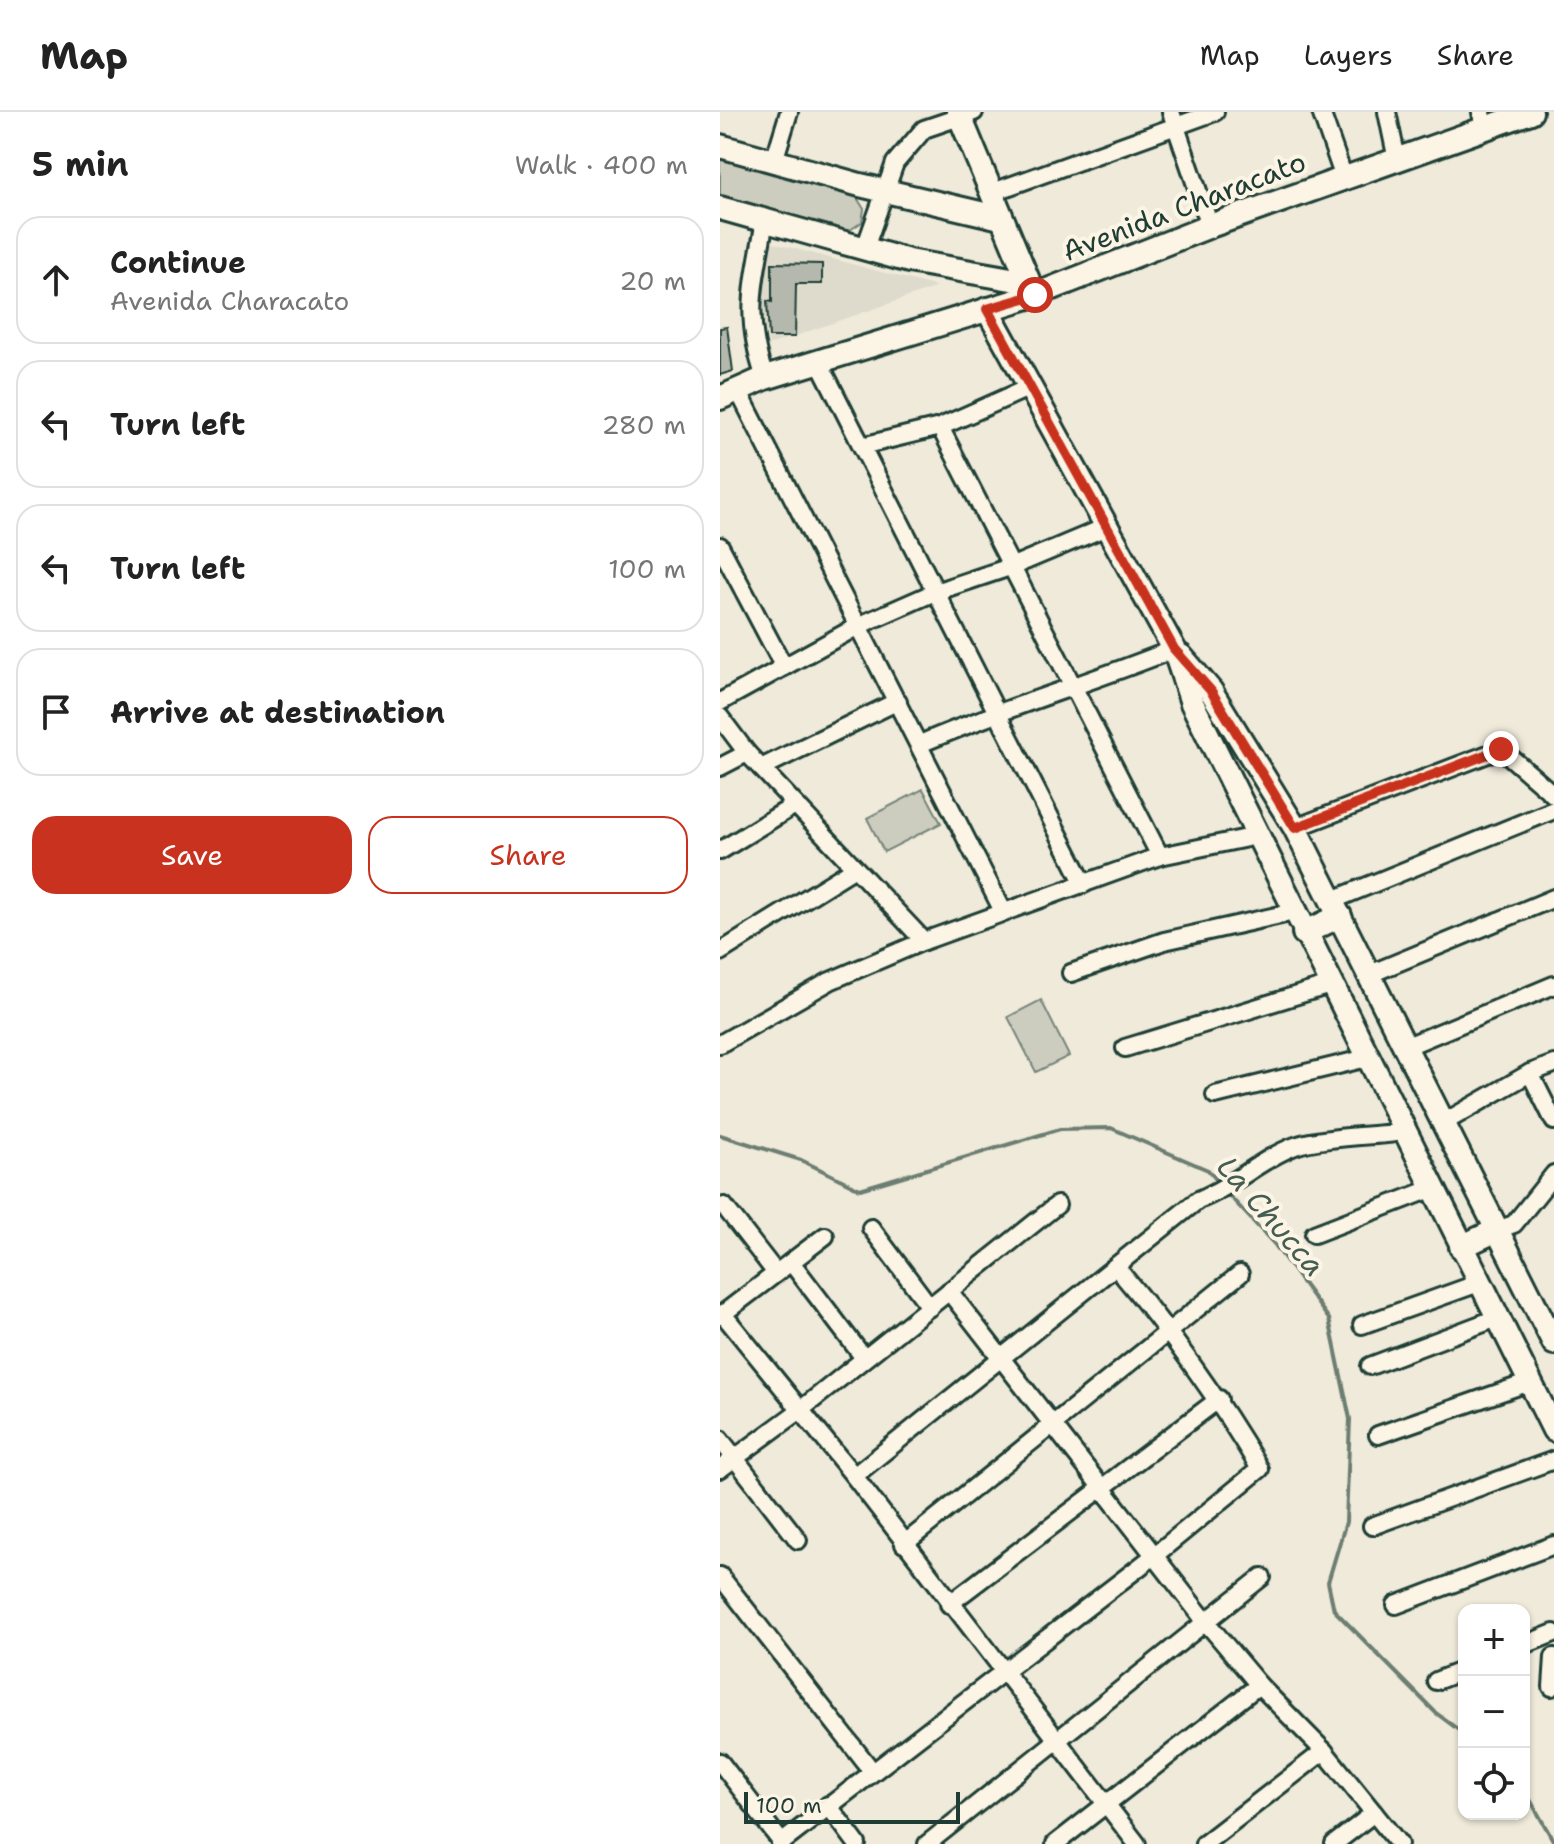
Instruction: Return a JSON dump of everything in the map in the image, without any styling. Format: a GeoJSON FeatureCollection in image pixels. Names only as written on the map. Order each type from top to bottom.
{"type":"FeatureCollection","features":[{"type":"Feature","properties":{"kind":"street"},"geometry":{"type":"LineString","coordinates":[[774,161],[789,112]]}},
{"type":"Feature","properties":{"kind":"street"},"geometry":{"type":"LineString","coordinates":[[993,192],[1174,119],[1215,112]]}},
{"type":"Feature","properties":{"kind":"street"},"geometry":{"type":"LineString","coordinates":[[1321,112],[1344,178]]}},
{"type":"Feature","properties":{"kind":"street"},"geometry":{"type":"LineString","coordinates":[[1387,112],[1397,160]]}},
{"type":"Feature","properties":{"kind":"street","name":"Avenida Characato"},"geometry":{"type":"LineString","coordinates":[[730,395],[765,378],[987,309],[1031,289],[1397,160],[1482,120],[1531,112]]}},
{"type":"Feature","properties":{"kind":"street"},"geometry":{"type":"LineString","coordinates":[[865,248],[895,163],[924,129],[964,114],[1001,218],[1031,289]]}},
{"type":"Feature","properties":{"kind":"street"},"geometry":{"type":"LineString","coordinates":[[1174,119],[1210,226]]}},
{"type":"Feature","properties":{"kind":"street"},"geometry":{"type":"LineString","coordinates":[[720,146],[883,191],[1001,218]]}},
{"type":"Feature","properties":{"kind":"street"},"geometry":{"type":"LineString","coordinates":[[720,208],[909,261],[1031,289]]}},
{"type":"Feature","properties":{"kind":"street"},"geometry":{"type":"LineString","coordinates":[[765,220],[750,309],[753,345],[765,378]]}},
{"type":"Feature","properties":{"kind":"street"},"geometry":{"type":"LineString","coordinates":[[987,309],[1174,649],[1192,703],[1299,923],[1554,1430]]}},
{"type":"Feature","properties":{"kind":"street"},"geometry":{"type":"LineString","coordinates":[[819,362],[1084,884]]}},
{"type":"Feature","properties":{"kind":"street"},"geometry":{"type":"LineString","coordinates":[[862,446],[940,427],[1028,388]]}},
{"type":"Feature","properties":{"kind":"street"},"geometry":{"type":"LineString","coordinates":[[730,395],[860,625],[1004,913]]}},
{"type":"Feature","properties":{"kind":"street"},"geometry":{"type":"LineString","coordinates":[[940,427],[1160,856]]}},
{"type":"Feature","properties":{"kind":"street"},"geometry":{"type":"LineString","coordinates":[[720,702],[860,625],[935,592],[1013,566],[1106,527]]}},
{"type":"Feature","properties":{"kind":"street"},"geometry":{"type":"LineString","coordinates":[[720,546],[784,667]]}},
{"type":"Feature","properties":{"kind":"street"},"geometry":{"type":"LineString","coordinates":[[920,744],[996,711],[1076,688],[1174,649]]}},
{"type":"Feature","properties":{"kind":"street"},"geometry":{"type":"LineString","coordinates":[[1174,649],[1211,691],[1295,828],[1497,1230],[1552,1326]]}},
{"type":"Feature","properties":{"kind":"street"},"geometry":{"type":"LineString","coordinates":[[761,768],[898,701]]}},
{"type":"Feature","properties":{"kind":"street"},"geometry":{"type":"LineString","coordinates":[[720,717],[747,753],[924,941]]}},
{"type":"Feature","properties":{"kind":"street"},"geometry":{"type":"LineString","coordinates":[[1295,828],[1501,749],[1554,795]]}},
{"type":"Feature","properties":{"kind":"street"},"geometry":{"type":"LineString","coordinates":[[720,767],[747,753]]}},
{"type":"Feature","properties":{"kind":"street"},"geometry":{"type":"LineString","coordinates":[[720,851],[795,805]]}},
{"type":"Feature","properties":{"kind":"street"},"geometry":{"type":"LineString","coordinates":[[1071,973],[1164,941],[1299,923],[1554,810]]}},
{"type":"Feature","properties":{"kind":"street"},"geometry":{"type":"LineString","coordinates":[[720,1044],[830,981],[924,941],[1160,856],[1257,836]]}},
{"type":"Feature","properties":{"kind":"street"},"geometry":{"type":"LineString","coordinates":[[720,952],[855,868]]}},
{"type":"Feature","properties":{"kind":"street"},"geometry":{"type":"LineString","coordinates":[[1370,974],[1554,898]]}},
{"type":"Feature","properties":{"kind":"street"},"geometry":{"type":"LineString","coordinates":[[1125,1048],[1330,985]]}},
{"type":"Feature","properties":{"kind":"street"},"geometry":{"type":"LineString","coordinates":[[1405,1047],[1554,985]]}},
{"type":"Feature","properties":{"kind":"street"},"geometry":{"type":"LineString","coordinates":[[1215,1095],[1367,1058]]}},
{"type":"Feature","properties":{"kind":"street"},"geometry":{"type":"LineString","coordinates":[[1443,1123],[1530,1073],[1554,1064]]}},
{"type":"Feature","properties":{"kind":"street"},"geometry":{"type":"LineString","coordinates":[[1530,1073],[1554,1121]]}},
{"type":"Feature","properties":{"kind":"street"},"geometry":{"type":"LineString","coordinates":[[854,1476],[1198,1200],[1225,1190],[1242,1175],[1296,1146],[1405,1132]]}},
{"type":"Feature","properties":{"kind":"street"},"geometry":{"type":"LineString","coordinates":[[1461,1247],[1514,1224],[1554,1174]]}},
{"type":"Feature","properties":{"kind":"street"},"geometry":{"type":"LineString","coordinates":[[1314,1234],[1431,1189]]}},
{"type":"Feature","properties":{"kind":"street"},"geometry":{"type":"LineString","coordinates":[[720,1469],[799,1411],[1057,1205]]}},
{"type":"Feature","properties":{"kind":"street"},"geometry":{"type":"LineString","coordinates":[[724,1206],[776,1273]]}},
{"type":"Feature","properties":{"kind":"street"},"geometry":{"type":"LineString","coordinates":[[871,1228],[930,1307]]}},
{"type":"Feature","properties":{"kind":"street"},"geometry":{"type":"LineString","coordinates":[[825,1236],[721,1315],[854,1476],[949,1604],[1137,1844]]}},
{"type":"Feature","properties":{"kind":"street"},"geometry":{"type":"LineString","coordinates":[[791,1262],[864,1358]]}},
{"type":"Feature","properties":{"kind":"street"},"geometry":{"type":"LineString","coordinates":[[720,1762],[781,1843],[1155,1555],[1260,1469],[1219,1399],[1171,1332],[1116,1267]]}},
{"type":"Feature","properties":{"kind":"street"},"geometry":{"type":"LineString","coordinates":[[904,1544],[1240,1274]]}},
{"type":"Feature","properties":{"kind":"street"},"geometry":{"type":"LineString","coordinates":[[1362,1325],[1479,1283]]}},
{"type":"Feature","properties":{"kind":"street"},"geometry":{"type":"LineString","coordinates":[[949,1291],[1206,1622],[1259,1685],[1324,1751],[1399,1844]]}},
{"type":"Feature","properties":{"kind":"street"},"geometry":{"type":"LineString","coordinates":[[1370,1366],[1497,1318]]}},
{"type":"Feature","properties":{"kind":"street"},"geometry":{"type":"LineString","coordinates":[[1378,1435],[1530,1382]]}},
{"type":"Feature","properties":{"kind":"street"},"geometry":{"type":"LineString","coordinates":[[949,1604],[1104,1490],[1219,1399]]}},
{"type":"Feature","properties":{"kind":"street"},"geometry":{"type":"LineString","coordinates":[[720,1439],[798,1540]]}},
{"type":"Feature","properties":{"kind":"street"},"geometry":{"type":"LineString","coordinates":[[1372,1526],[1554,1460]]}},
{"type":"Feature","properties":{"kind":"street"},"geometry":{"type":"LineString","coordinates":[[1396,1605],[1554,1545]]}},
{"type":"Feature","properties":{"kind":"street"},"geometry":{"type":"LineString","coordinates":[[720,1576],[872,1771]]}},
{"type":"Feature","properties":{"kind":"street"},"geometry":{"type":"LineString","coordinates":[[927,1844],[1262,1577]]}},
{"type":"Feature","properties":{"kind":"street"},"geometry":{"type":"LineString","coordinates":[[1530,1643],[1554,1633]]}},
{"type":"Feature","properties":{"kind":"street"},"geometry":{"type":"LineString","coordinates":[[1552,1687],[1554,1657]]}},
{"type":"Feature","properties":{"kind":"street"},"geometry":{"type":"LineString","coordinates":[[1436,1681],[1458,1672]]}},
{"type":"Feature","properties":{"kind":"street"},"geometry":{"type":"LineString","coordinates":[[1055,1844],[1259,1685]]}},
{"type":"Feature","properties":{"kind":"street"},"geometry":{"type":"LineString","coordinates":[[1204,1844],[1324,1751]]}},
{"type":"Feature","properties":{"kind":"street"},"geometry":{"type":"LineString","coordinates":[[828,1805],[857,1844]]}},
{"type":"Feature","properties":{"kind":"street"},"geometry":{"type":"LineString","coordinates":[[1334,1844],[1374,1813]]}},
{"type":"Feature","properties":{"kind":"shaded area"},"geometry":{"type":"Polygon","coordinates":[[[720,154],[854,193],[864,209],[862,222],[844,234],[720,201],[720,154]]]}},
{"type":"Feature","properties":{"kind":"shaded area"},"geometry":{"type":"Polygon","coordinates":[[[766,241],[937,287],[769,345],[758,296],[766,241]]]}},
{"type":"Feature","properties":{"kind":"shaded area"},"geometry":{"type":"Polygon","coordinates":[[[923,789],[941,823],[884,852],[867,818],[923,789]]]}},
{"type":"Feature","properties":{"kind":"shaded area"},"geometry":{"type":"Polygon","coordinates":[[[1041,1000],[1069,1056],[1036,1072],[1008,1017],[1041,1000]]]}},
{"type":"Feature","properties":{"kind":"building"},"geometry":{"type":"Polygon","coordinates":[[[772,263],[822,264],[822,284],[796,284],[795,337],[769,337],[767,301],[772,302],[772,263]]]}},
{"type":"Feature","properties":{"kind":"building"},"geometry":{"type":"Polygon","coordinates":[[[727,327],[733,371],[720,375],[720,328],[727,327]]]}},
{"type":"Feature","properties":{"kind":"waterway","name":"La Chucca"},"geometry":{"type":"LineString","coordinates":[[720,1135],[801,1160],[860,1189],[1060,1129],[1111,1128],[1208,1170],[1220,1184]]}},
{"type":"Feature","properties":{"kind":"waterway","name":"La Chucca"},"geometry":{"type":"LineString","coordinates":[[1225,1191],[1275,1245],[1329,1319],[1350,1419],[1346,1522],[1328,1582],[1334,1610],[1436,1713],[1458,1730]]}},
{"type":"Feature","properties":{"kind":"waterway","name":"La Chucca"},"geometry":{"type":"LineString","coordinates":[[1530,1800],[1554,1842]]}},
{"type":"Feature","properties":{"kind":"route"},"geometry":{"type":"LineString","coordinates":[[1035,295],[987,309],[1174,649],[1211,691],[1295,828],[1501,749]]}}]}
